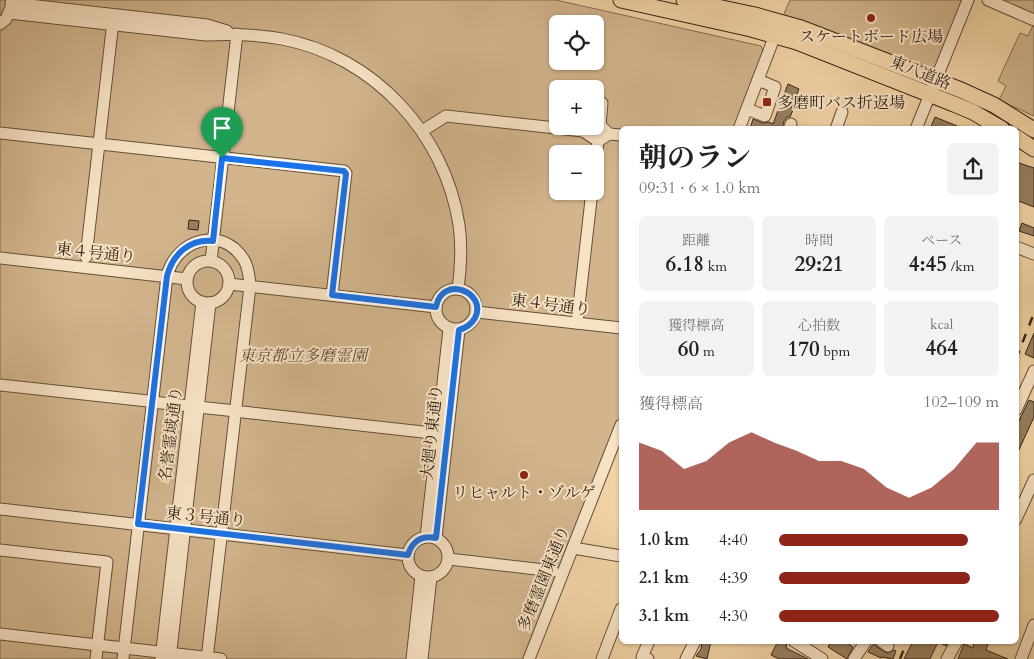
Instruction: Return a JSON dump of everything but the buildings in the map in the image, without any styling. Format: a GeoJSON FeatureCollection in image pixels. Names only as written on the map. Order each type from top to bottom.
{"type":"FeatureCollection","features":[{"type":"Feature","properties":{"kind":"main road","name":"東八道路"},"geometry":{"type":"LineString","coordinates":[[621,0],[778,28]]}},
{"type":"Feature","properties":{"kind":"main road","name":"東八道路"},"geometry":{"type":"LineString","coordinates":[[684,0],[778,28],[798,42],[933,87],[994,105],[1034,130]]}},
{"type":"Feature","properties":{"kind":"main road","name":"東八道路"},"geometry":{"type":"LineString","coordinates":[[933,87],[997,126]]}},
{"type":"Feature","properties":{"kind":"main road"},"geometry":{"type":"LineString","coordinates":[[1019,139],[1034,149]]}},
{"type":"Feature","properties":{"kind":"street"},"geometry":{"type":"LineString","coordinates":[[917,126],[968,0]]}},
{"type":"Feature","properties":{"kind":"street"},"geometry":{"type":"LineString","coordinates":[[988,0],[1034,20]]}},
{"type":"Feature","properties":{"kind":"street"},"geometry":{"type":"LineString","coordinates":[[0,24],[6,19],[10,5],[84,17],[146,23],[207,25],[237,34],[282,39],[303,44],[338,58],[371,78],[406,110],[422,131],[444,171],[456,210],[461,253],[458,289]]}},
{"type":"Feature","properties":{"kind":"street"},"geometry":{"type":"LineString","coordinates":[[740,126],[778,28]]}},
{"type":"Feature","properties":{"kind":"street"},"geometry":{"type":"LineString","coordinates":[[86,256],[112,30]]}},
{"type":"Feature","properties":{"kind":"street"},"geometry":{"type":"LineString","coordinates":[[211,261],[237,34]]}},
{"type":"Feature","properties":{"kind":"street"},"geometry":{"type":"LineString","coordinates":[[747,109],[765,116],[776,87],[758,80]]}},
{"type":"Feature","properties":{"kind":"street"},"geometry":{"type":"LineString","coordinates":[[837,126],[842,112]]}},
{"type":"Feature","properties":{"kind":"street"},"geometry":{"type":"LineString","coordinates":[[422,131],[446,116],[549,127]]}},
{"type":"Feature","properties":{"kind":"street"},"geometry":{"type":"LineString","coordinates":[[604,129],[609,134]]}},
{"type":"Feature","properties":{"kind":"street"},"geometry":{"type":"LineString","coordinates":[[0,133],[344,171],[346,174],[332,295]]}},
{"type":"Feature","properties":{"kind":"street"},"geometry":{"type":"LineString","coordinates":[[598,141],[609,134],[619,135]]}},
{"type":"Feature","properties":{"kind":"street"},"geometry":{"type":"LineString","coordinates":[[589,135],[598,141]]}},
{"type":"Feature","properties":{"kind":"street"},"geometry":{"type":"LineString","coordinates":[[598,141],[598,145]]}},
{"type":"Feature","properties":{"kind":"street"},"geometry":{"type":"LineString","coordinates":[[577,323],[591,200]]}},
{"type":"Feature","properties":{"kind":"street"},"geometry":{"type":"LineString","coordinates":[[124,654],[150,402],[167,276],[171,263],[186,247],[199,241],[213,241],[227,245],[243,259],[248,272],[250,286],[239,412],[207,658]]}},
{"type":"Feature","properties":{"kind":"street"},"geometry":{"type":"LineString","coordinates":[[1019,248],[1034,254]]}},
{"type":"Feature","properties":{"kind":"street","name":"東４号通り"},"geometry":{"type":"LineString","coordinates":[[0,258],[188,279]]}},
{"type":"Feature","properties":{"kind":"street"},"geometry":{"type":"LineString","coordinates":[[211,261],[227,271],[229,284],[223,297],[206,302],[190,293],[188,279],[189,272],[198,263],[211,261]]}},
{"type":"Feature","properties":{"kind":"street"},"geometry":{"type":"LineString","coordinates":[[229,284],[436,307]]}},
{"type":"Feature","properties":{"kind":"street"},"geometry":{"type":"LineString","coordinates":[[458,289],[467,292],[474,298],[477,312],[471,324],[454,329],[439,320],[436,307],[439,298],[445,292],[458,289]]}},
{"type":"Feature","properties":{"kind":"street","name":"名誉霊域通り"},"geometry":{"type":"LineString","coordinates":[[166,656],[206,302]]}},
{"type":"Feature","properties":{"kind":"street","name":"東４号通り"},"geometry":{"type":"LineString","coordinates":[[477,312],[619,328]]}},
{"type":"Feature","properties":{"kind":"street","name":"大廻り東通り"},"geometry":{"type":"LineString","coordinates":[[431,537],[454,329]]}},
{"type":"Feature","properties":{"kind":"street"},"geometry":{"type":"LineString","coordinates":[[1019,404],[1034,371]]}},
{"type":"Feature","properties":{"kind":"street"},"geometry":{"type":"LineString","coordinates":[[0,385],[432,433]]}},
{"type":"Feature","properties":{"kind":"street","name":"多磨霊園東通り"},"geometry":{"type":"LineString","coordinates":[[529,659],[619,430]]}},
{"type":"Feature","properties":{"kind":"street"},"geometry":{"type":"LineString","coordinates":[[1019,510],[1034,480]]}},
{"type":"Feature","properties":{"kind":"street","name":"東３号通り"},"geometry":{"type":"LineString","coordinates":[[0,509],[408,555]]}},
{"type":"Feature","properties":{"kind":"street"},"geometry":{"type":"LineString","coordinates":[[431,537],[447,548],[449,559],[444,570],[438,575],[426,577],[415,573],[410,566],[408,555],[413,544],[419,539],[431,537]]}},
{"type":"Feature","properties":{"kind":"street"},"geometry":{"type":"LineString","coordinates":[[573,548],[619,556]]}},
{"type":"Feature","properties":{"kind":"street"},"geometry":{"type":"LineString","coordinates":[[0,550],[107,562],[96,659]]}},
{"type":"Feature","properties":{"kind":"street"},"geometry":{"type":"LineString","coordinates":[[449,559],[553,571]]}},
{"type":"Feature","properties":{"kind":"street"},"geometry":{"type":"LineString","coordinates":[[412,659],[420,651],[426,577]]}},
{"type":"Feature","properties":{"kind":"street"},"geometry":{"type":"LineString","coordinates":[[602,659],[619,613]]}},
{"type":"Feature","properties":{"kind":"street"},"geometry":{"type":"LineString","coordinates":[[1021,659],[1034,625]]}},
{"type":"Feature","properties":{"kind":"street"},"geometry":{"type":"LineString","coordinates":[[0,634],[97,645],[124,654],[222,659]]}},
{"type":"Feature","properties":{"kind":"street"},"geometry":{"type":"LineString","coordinates":[[648,644],[642,657],[648,659]]}},
{"type":"Feature","properties":{"kind":"street"},"geometry":{"type":"LineString","coordinates":[[686,659],[694,644]]}},
{"type":"Feature","properties":{"kind":"street"},"geometry":{"type":"LineString","coordinates":[[799,644],[822,659]]}},
{"type":"Feature","properties":{"kind":"street"},"geometry":{"type":"LineString","coordinates":[[854,659],[864,644]]}},
{"type":"Feature","properties":{"kind":"street"},"geometry":{"type":"LineString","coordinates":[[947,659],[955,644]]}},
{"type":"Feature","properties":{"kind":"green space","name":"東京都立多磨霊園"},"geometry":{"type":"Polygon","coordinates":[[[0,0],[556,0],[761,46],[764,53],[736,126],[619,126],[619,421],[525,659],[0,659],[0,0]]]}},
{"type":"Feature","properties":{"kind":"green space"},"geometry":{"type":"Polygon","coordinates":[[[790,0],[968,0],[933,77],[784,20],[784,14],[790,0]]]}},
{"type":"Feature","properties":{"kind":"green space"},"geometry":{"type":"Polygon","coordinates":[[[988,0],[1034,0],[1034,20],[988,0]]]}},
{"type":"Feature","properties":{"kind":"green space"},"geometry":{"type":"Polygon","coordinates":[[[1034,23],[1034,116],[999,100],[1006,86],[998,81],[1020,33],[1028,36],[1034,23]]]}},
{"type":"Feature","properties":{"kind":"railway"},"geometry":{"type":"LineString","coordinates":[[1019,351],[1034,313]]}},
{"type":"Feature","properties":{"kind":"railway"},"geometry":{"type":"LineString","coordinates":[[900,659],[906,644]]}},
{"type":"Feature","properties":{"kind":"place","name":"スケートボード広場"},"geometry":{"type":"Point","coordinates":[871,18]}},
{"type":"Feature","properties":{"kind":"place","name":"多磨町バス折返場"},"geometry":{"type":"Point","coordinates":[767,102]}},
{"type":"Feature","properties":{"kind":"place","name":"リヒャルト・ゾルゲ"},"geometry":{"type":"Point","coordinates":[524,475]}},
{"type":"Feature","properties":{"kind":"route"},"geometry":{"type":"LineString","coordinates":[[222,158],[344,171],[346,174],[332,295],[436,307],[439,298],[445,292],[458,289],[467,292],[476,302],[477,312],[474,320],[467,327],[459,330],[436,538],[423,537],[419,539],[410,547],[408,555],[138,524],[168,270],[180,251],[192,243],[206,240],[213,241],[222,158]]}}]}
